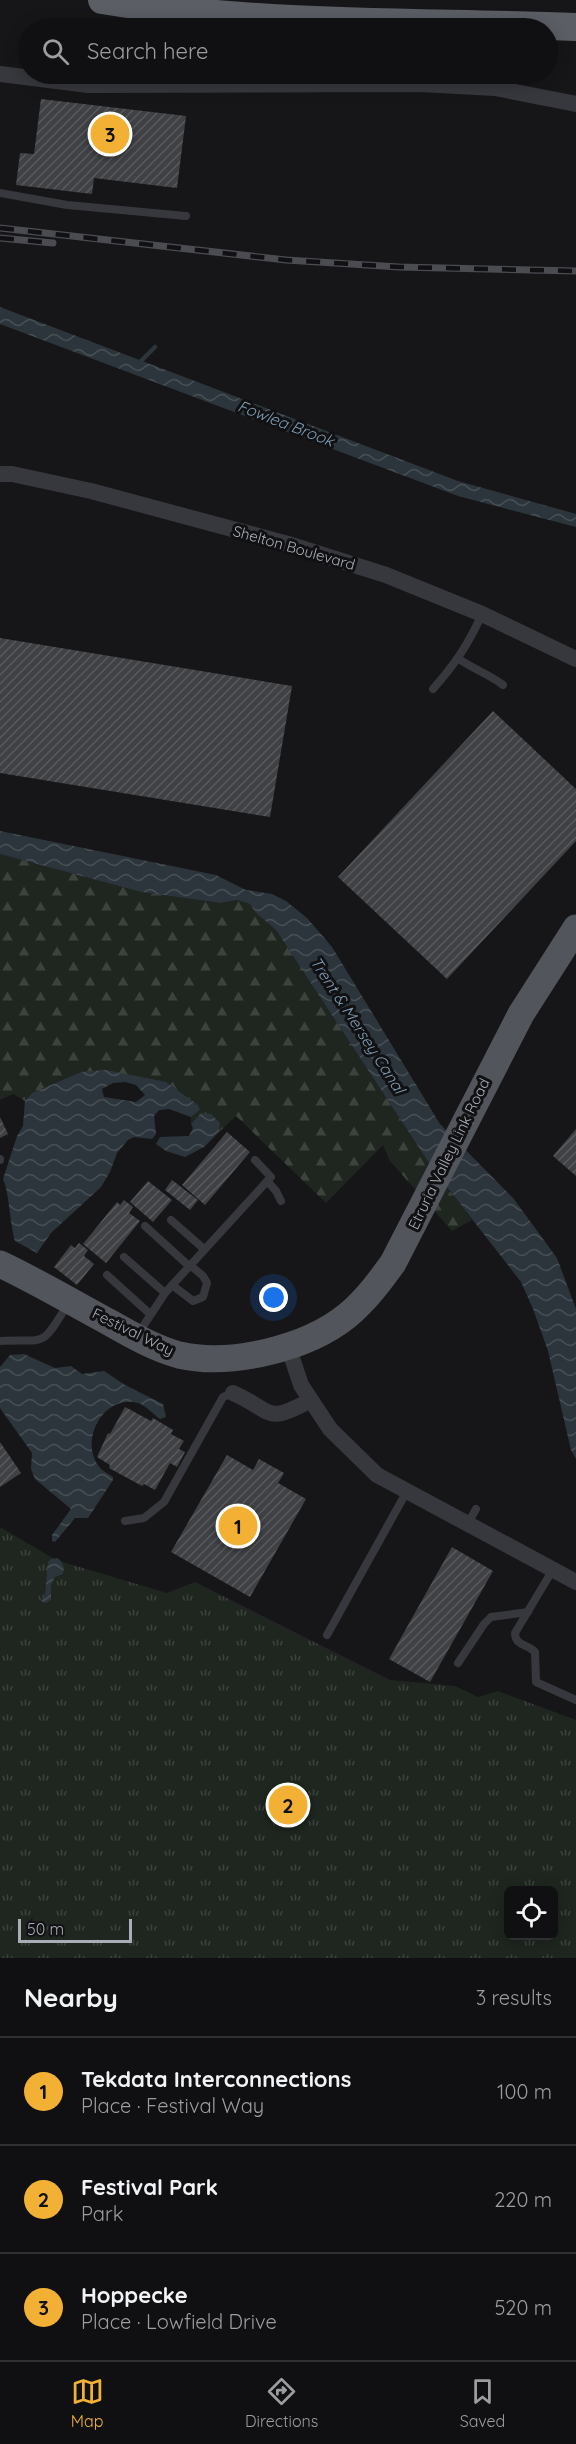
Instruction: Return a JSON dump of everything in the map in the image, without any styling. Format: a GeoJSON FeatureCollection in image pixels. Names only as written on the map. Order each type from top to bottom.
{"type":"FeatureCollection","features":[{"type":"Feature","properties":{"kind":"highway"},"geometry":{"type":"LineString","coordinates":[[102,0],[144,7],[319,18]]}},
{"type":"Feature","properties":{"kind":"highway"},"geometry":{"type":"LineString","coordinates":[[558,26],[576,27]]}},
{"type":"Feature","properties":{"kind":"main road","name":"Etruria Valley Link Road"},"geometry":{"type":"LineString","coordinates":[[288,1346],[347,1316],[366,1298],[406,1241],[469,1112],[521,1014],[576,928]]}},
{"type":"Feature","properties":{"kind":"main road","name":"Festival Way"},"geometry":{"type":"LineString","coordinates":[[0,1264],[136,1337],[180,1355],[228,1357],[262,1353],[288,1346]]}},
{"type":"Feature","properties":{"kind":"street"},"geometry":{"type":"LineString","coordinates":[[0,74],[18,76]]}},
{"type":"Feature","properties":{"kind":"street"},"geometry":{"type":"LineString","coordinates":[[73,84],[88,86],[421,84],[495,88],[576,104]]}},
{"type":"Feature","properties":{"kind":"street","name":"Shelton Boulevard"},"geometry":{"type":"LineString","coordinates":[[0,474],[12,474],[91,491],[288,544],[386,575],[482,614],[576,659]]}},
{"type":"Feature","properties":{"kind":"street"},"geometry":{"type":"LineString","coordinates":[[288,1346],[301,1385],[330,1429],[377,1476],[576,1582]]}},
{"type":"Feature","properties":{"kind":"street"},"geometry":{"type":"LineString","coordinates":[[233,1393],[267,1413],[276,1415],[286,1414],[311,1400]]}},
{"type":"Feature","properties":{"kind":"lane"},"geometry":{"type":"LineString","coordinates":[[0,193],[67,205],[186,216]]}},
{"type":"Feature","properties":{"kind":"lane"},"geometry":{"type":"LineString","coordinates":[[433,689],[459,659],[482,614]]}},
{"type":"Feature","properties":{"kind":"lane"},"geometry":{"type":"LineString","coordinates":[[459,659],[503,685]]}},
{"type":"Feature","properties":{"kind":"lane"},"geometry":{"type":"LineString","coordinates":[[136,1337],[165,1293],[272,1177],[255,1160]]}},
{"type":"Feature","properties":{"kind":"lane"},"geometry":{"type":"LineString","coordinates":[[267,1181],[281,1201]]}},
{"type":"Feature","properties":{"kind":"lane"},"geometry":{"type":"LineString","coordinates":[[171,1220],[204,1249]]}},
{"type":"Feature","properties":{"kind":"lane"},"geometry":{"type":"LineString","coordinates":[[145,1226],[203,1276],[207,1283],[203,1297],[193,1300],[172,1285]]}},
{"type":"Feature","properties":{"kind":"lane"},"geometry":{"type":"LineString","coordinates":[[124,1257],[165,1293]]}},
{"type":"Feature","properties":{"kind":"lane"},"geometry":{"type":"LineString","coordinates":[[107,1275],[150,1314]]}},
{"type":"Feature","properties":{"kind":"lane"},"geometry":{"type":"LineString","coordinates":[[0,1341],[42,1340],[48,1336],[70,1301]]}},
{"type":"Feature","properties":{"kind":"lane"},"geometry":{"type":"LineString","coordinates":[[125,1521],[144,1518],[164,1502],[223,1397],[233,1393]]}},
{"type":"Feature","properties":{"kind":"lane"},"geometry":{"type":"LineString","coordinates":[[327,1635],[407,1491]]}},
{"type":"Feature","properties":{"kind":"lane"},"geometry":{"type":"LineString","coordinates":[[467,1525],[476,1509]]}},
{"type":"Feature","properties":{"kind":"lane"},"geometry":{"type":"LineString","coordinates":[[552,1571],[515,1633],[515,1638],[517,1642],[535,1652],[536,1682],[576,1700]]}},
{"type":"Feature","properties":{"kind":"lane"},"geometry":{"type":"LineString","coordinates":[[458,1664],[491,1617],[528,1612]]}},
{"type":"Feature","properties":{"kind":"green space"},"geometry":{"type":"Polygon","coordinates":[[[0,854],[141,892],[221,903],[237,900],[250,904],[256,913],[276,930],[433,1169],[472,1220],[452,1231],[390,1161],[383,1145],[326,1203],[236,1116],[219,1132],[220,1123],[201,1113],[191,1124],[191,1117],[200,1110],[198,1105],[166,1082],[81,1072],[32,1093],[25,1101],[13,1094],[0,1100],[0,854]]]}},
{"type":"Feature","properties":{"kind":"green space"},"geometry":{"type":"Polygon","coordinates":[[[0,1527],[56,1560],[167,1593],[195,1582],[390,1680],[455,1686],[478,1697],[498,1691],[576,1720],[576,1958],[0,1958],[0,1527]]]}},
{"type":"Feature","properties":{"kind":"water","name":"Fowlea Brook"},"geometry":{"type":"Polygon","coordinates":[[[0,307],[458,481],[576,514],[576,527],[458,496],[0,324],[0,307]]]}},
{"type":"Feature","properties":{"kind":"water","name":"Trent & Mersey Canal"},"geometry":{"type":"Polygon","coordinates":[[[0,831],[216,875],[246,890],[272,894],[286,901],[307,918],[332,947],[440,1124],[513,1198],[557,1258],[576,1309],[576,1459],[571,1450],[548,1351],[521,1282],[433,1169],[276,930],[256,913],[250,904],[237,900],[221,903],[141,892],[0,854],[0,831]]]}},
{"type":"Feature","properties":{"kind":"water"},"geometry":{"type":"Polygon","coordinates":[[[106,1070],[166,1082],[198,1105],[200,1110],[191,1117],[169,1109],[159,1110],[154,1116],[156,1134],[152,1139],[134,1137],[128,1140],[117,1153],[101,1187],[51,1233],[37,1253],[15,1241],[3,1179],[17,1136],[23,1126],[25,1101],[32,1093],[81,1072],[106,1070]],[[125,1082],[113,1083],[102,1089],[104,1097],[136,1102],[145,1095],[136,1085],[125,1082]]]}},
{"type":"Feature","properties":{"kind":"water"},"geometry":{"type":"Polygon","coordinates":[[[201,1113],[211,1114],[220,1123],[219,1132],[204,1147],[185,1157],[166,1151],[156,1144],[160,1137],[189,1136],[193,1128],[191,1124],[201,1113]]]}},
{"type":"Feature","properties":{"kind":"water"},"geometry":{"type":"Polygon","coordinates":[[[24,1354],[55,1368],[71,1366],[82,1374],[104,1371],[125,1385],[163,1404],[166,1417],[160,1419],[141,1404],[125,1402],[114,1405],[97,1422],[92,1446],[94,1458],[101,1469],[113,1477],[113,1480],[88,1518],[75,1518],[55,1542],[52,1541],[52,1535],[71,1509],[35,1479],[31,1469],[32,1453],[0,1408],[0,1367],[10,1355],[24,1354]]]}},
{"type":"Feature","properties":{"kind":"water"},"geometry":{"type":"Polygon","coordinates":[[[58,1558],[63,1565],[63,1574],[55,1577],[51,1585],[51,1600],[46,1603],[41,1602],[45,1596],[48,1562],[58,1558]]]}},
{"type":"Feature","properties":{"kind":"building"},"geometry":{"type":"Polygon","coordinates":[[[41,99],[186,116],[177,188],[94,178],[92,194],[16,185],[20,153],[34,154],[41,99]]]}},
{"type":"Feature","properties":{"kind":"building"},"geometry":{"type":"Polygon","coordinates":[[[0,638],[292,686],[270,817],[0,773],[0,638]]]}},
{"type":"Feature","properties":{"kind":"building"},"geometry":{"type":"Polygon","coordinates":[[[493,711],[576,789],[576,841],[447,979],[338,877],[493,711]]]}},
{"type":"Feature","properties":{"kind":"building"},"geometry":{"type":"Polygon","coordinates":[[[0,1117],[8,1134],[0,1138],[0,1117]]]}},
{"type":"Feature","properties":{"kind":"building"},"geometry":{"type":"Polygon","coordinates":[[[576,1129],[576,1176],[553,1156],[576,1129]]]}},
{"type":"Feature","properties":{"kind":"building"},"geometry":{"type":"Polygon","coordinates":[[[227,1132],[250,1152],[205,1205],[182,1185],[227,1132]]]}},
{"type":"Feature","properties":{"kind":"building"},"geometry":{"type":"Polygon","coordinates":[[[172,1180],[198,1200],[190,1210],[165,1190],[172,1180]]]}},
{"type":"Feature","properties":{"kind":"building"},"geometry":{"type":"Polygon","coordinates":[[[148,1181],[172,1200],[153,1222],[130,1202],[148,1181]]]}},
{"type":"Feature","properties":{"kind":"building"},"geometry":{"type":"Polygon","coordinates":[[[124,1200],[133,1207],[129,1213],[140,1221],[106,1263],[83,1244],[117,1202],[120,1205],[124,1200]]]}},
{"type":"Feature","properties":{"kind":"building"},"geometry":{"type":"Polygon","coordinates":[[[79,1243],[88,1250],[84,1256],[94,1264],[77,1285],[54,1267],[71,1245],[75,1248],[79,1243]]]}},
{"type":"Feature","properties":{"kind":"building"},"geometry":{"type":"Polygon","coordinates":[[[125,1407],[151,1421],[153,1418],[173,1430],[171,1434],[184,1441],[179,1449],[185,1452],[177,1467],[170,1463],[155,1490],[144,1484],[142,1486],[109,1468],[110,1465],[97,1457],[108,1433],[110,1434],[125,1407]]]}},
{"type":"Feature","properties":{"kind":"building"},"geometry":{"type":"Polygon","coordinates":[[[0,1442],[21,1473],[0,1487],[0,1442]]]}},
{"type":"Feature","properties":{"kind":"building"},"geometry":{"type":"Polygon","coordinates":[[[227,1455],[253,1470],[259,1459],[284,1473],[278,1483],[306,1499],[250,1597],[171,1552],[227,1455]]]}},
{"type":"Feature","properties":{"kind":"building"},"geometry":{"type":"Polygon","coordinates":[[[452,1547],[493,1571],[430,1682],[389,1659],[452,1547]]]}},
{"type":"Feature","properties":{"kind":"waterway"},"geometry":{"type":"LineString","coordinates":[[138,364],[155,347]]}},
{"type":"Feature","properties":{"kind":"railway"},"geometry":{"type":"LineString","coordinates":[[0,228],[286,260],[399,267],[576,271]]}},
{"type":"Feature","properties":{"kind":"railway"},"geometry":{"type":"LineString","coordinates":[[0,238],[53,243]]}},
{"type":"Feature","properties":{"kind":"place","name":"Hoppecke"},"geometry":{"type":"Point","coordinates":[110,134]}},
{"type":"Feature","properties":{"kind":"place","name":"Tekdata Interconnections"},"geometry":{"type":"Point","coordinates":[238,1526]}},
{"type":"Feature","properties":{"kind":"place","name":"Festival Park"},"geometry":{"type":"Point","coordinates":[288,1805]}}]}
